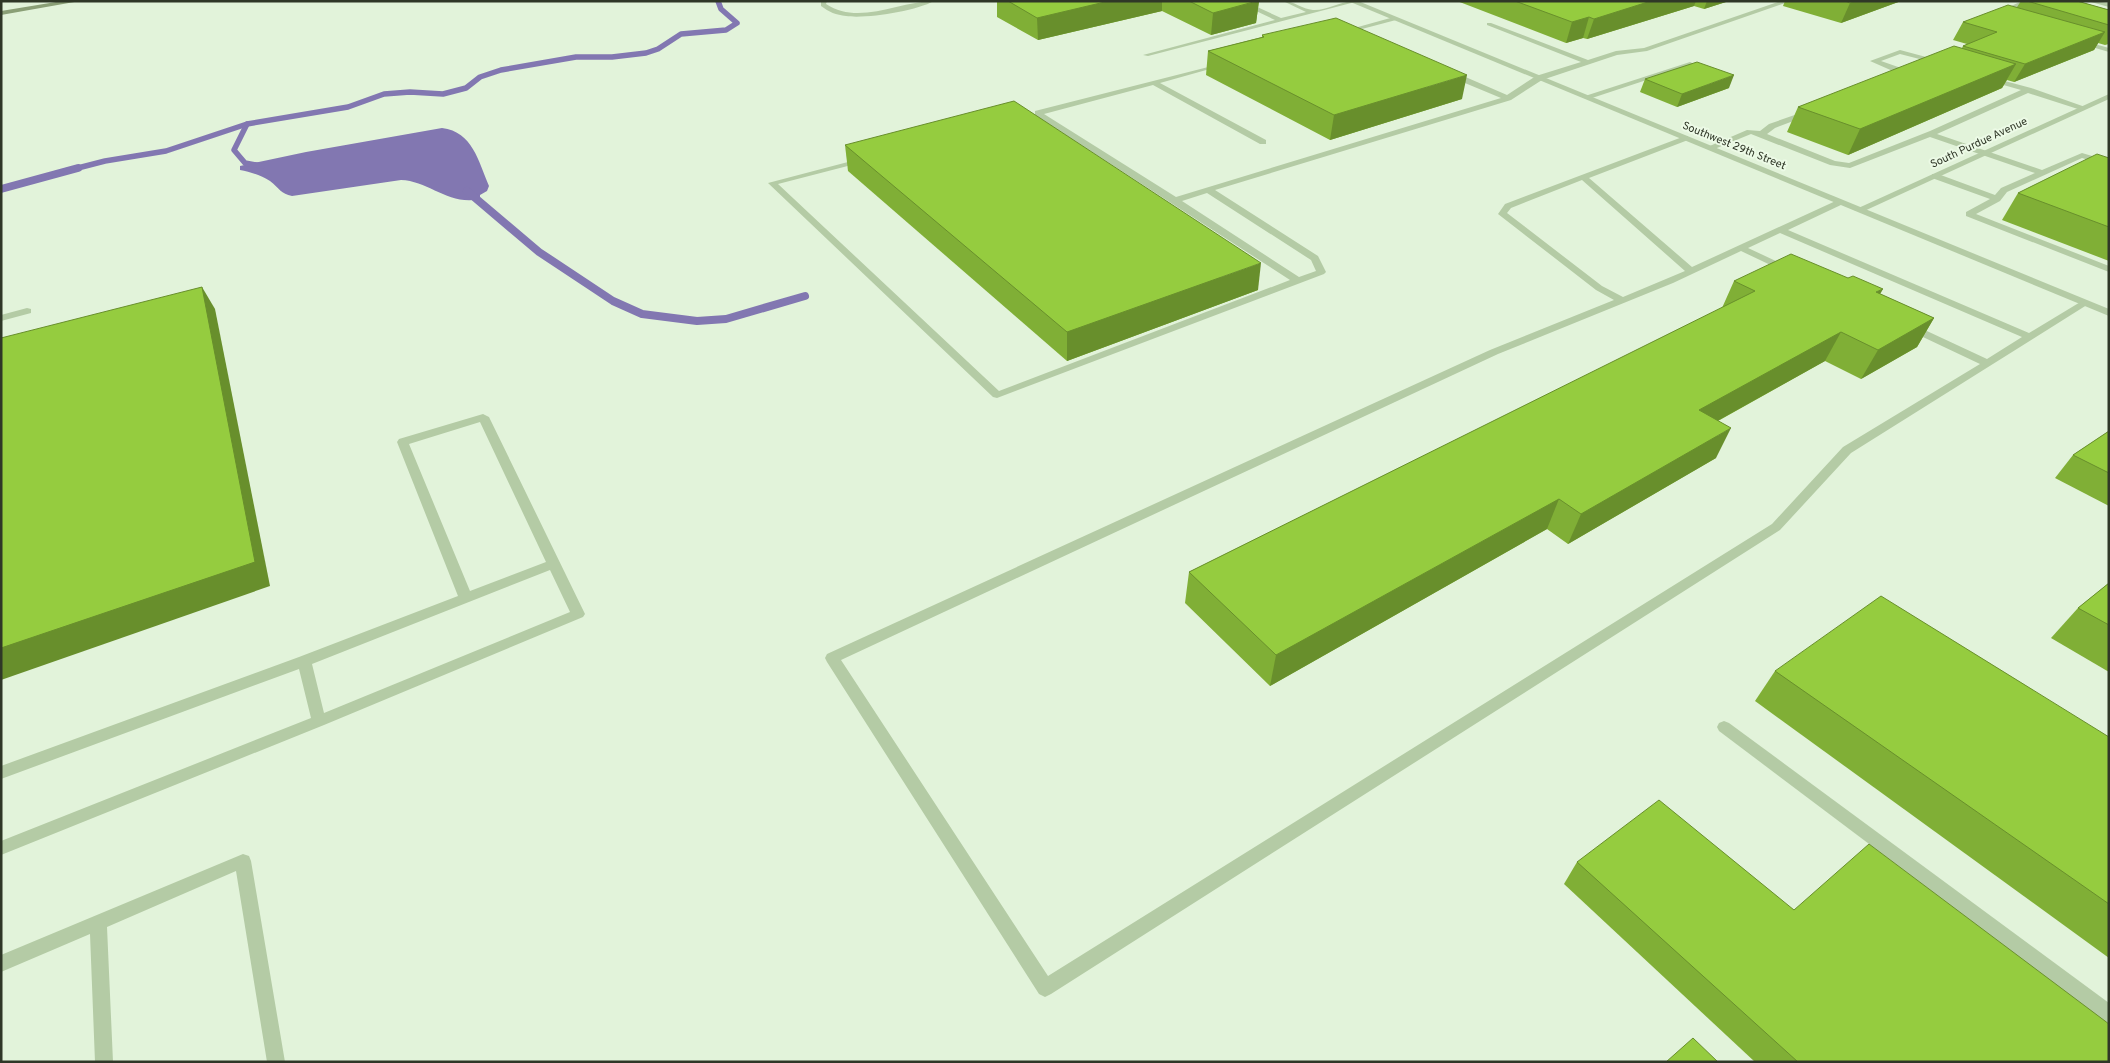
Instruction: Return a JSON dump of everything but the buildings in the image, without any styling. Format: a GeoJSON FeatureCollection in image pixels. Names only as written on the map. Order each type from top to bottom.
{"type":"FeatureCollection","features":[{"type":"Feature","properties":{"kind":"main road"},"geometry":{"type":"LineString","coordinates":[[1,13],[77,1]]}},
{"type":"Feature","properties":{"kind":"street"},"geometry":{"type":"LineString","coordinates":[[2093,1],[2109,6]]}},
{"type":"Feature","properties":{"kind":"street","name":"Southwest 29th Street"},"geometry":{"type":"LineString","coordinates":[[1352,2],[2109,313]]}},
{"type":"Feature","properties":{"kind":"street","name":"South Purdue Avenue"},"geometry":{"type":"LineString","coordinates":[[1860,210],[2109,96]]}},
{"type":"Feature","properties":{"kind":"lane"},"geometry":{"type":"LineString","coordinates":[[824,1],[823,5],[828,10],[844,14],[868,14],[931,1]]}},
{"type":"Feature","properties":{"kind":"lane"},"geometry":{"type":"LineString","coordinates":[[1238,1],[1280,20]]}},
{"type":"Feature","properties":{"kind":"lane"},"geometry":{"type":"LineString","coordinates":[[1286,1],[1312,12]]}},
{"type":"Feature","properties":{"kind":"lane"},"geometry":{"type":"LineString","coordinates":[[1175,200],[1508,98],[1539,78],[1616,53],[1645,50],[1788,1]]}},
{"type":"Feature","properties":{"kind":"lane"},"geometry":{"type":"LineString","coordinates":[[2001,19],[1996,14],[2018,4],[2033,1]]}},
{"type":"Feature","properties":{"kind":"lane"},"geometry":{"type":"LineString","coordinates":[[1146,55],[1352,2]]}},
{"type":"Feature","properties":{"kind":"lane"},"geometry":{"type":"LineString","coordinates":[[1338,34],[1394,19]]}},
{"type":"Feature","properties":{"kind":"lane"},"geometry":{"type":"LineString","coordinates":[[1489,24],[1588,62]]}},
{"type":"Feature","properties":{"kind":"lane"},"geometry":{"type":"LineString","coordinates":[[1347,31],[1356,35]]}},
{"type":"Feature","properties":{"kind":"lane"},"geometry":{"type":"LineString","coordinates":[[2070,39],[2109,50]]}},
{"type":"Feature","properties":{"kind":"lane"},"geometry":{"type":"LineString","coordinates":[[1883,82],[1901,74],[1898,70],[1874,61],[1900,52],[1944,64]]}},
{"type":"Feature","properties":{"kind":"lane"},"geometry":{"type":"LineString","coordinates":[[1231,62],[1033,114],[1175,200],[1298,281]]}},
{"type":"Feature","properties":{"kind":"lane"},"geometry":{"type":"LineString","coordinates":[[1586,98],[1690,64]]}},
{"type":"Feature","properties":{"kind":"lane"},"geometry":{"type":"LineString","coordinates":[[1446,72],[1508,98]]}},
{"type":"Feature","properties":{"kind":"lane"},"geometry":{"type":"LineString","coordinates":[[1982,76],[2084,108]]}},
{"type":"Feature","properties":{"kind":"lane"},"geometry":{"type":"LineString","coordinates":[[1154,82],[1263,142]]}},
{"type":"Feature","properties":{"kind":"lane"},"geometry":{"type":"LineString","coordinates":[[1709,148],[1750,132],[1761,134],[1833,163],[1850,166],[1930,134],[2028,90]]}},
{"type":"Feature","properties":{"kind":"lane"},"geometry":{"type":"LineString","coordinates":[[1761,134],[1772,126],[1820,108]]}},
{"type":"Feature","properties":{"kind":"lane"},"geometry":{"type":"LineString","coordinates":[[1930,134],[2042,173]]}},
{"type":"Feature","properties":{"kind":"lane"},"geometry":{"type":"LineString","coordinates":[[1622,300],[1599,288],[1502,214],[1508,206],[1685,138]]}},
{"type":"Feature","properties":{"kind":"lane"},"geometry":{"type":"LineString","coordinates":[[2109,164],[2082,155],[2004,190],[1997,200],[1969,214],[2109,269]]}},
{"type":"Feature","properties":{"kind":"lane"},"geometry":{"type":"LineString","coordinates":[[876,156],[772,183],[997,396],[1321,272],[1315,258],[1209,190]]}},
{"type":"Feature","properties":{"kind":"lane"},"geometry":{"type":"LineString","coordinates":[[1934,176],[1997,200]]}},
{"type":"Feature","properties":{"kind":"lane"},"geometry":{"type":"LineString","coordinates":[[1583,177],[1691,271]]}},
{"type":"Feature","properties":{"kind":"lane"},"geometry":{"type":"LineString","coordinates":[[1840,202],[1691,271],[1494,352],[832,658],[1045,988],[1776,527],[1847,450],[2084,303]]}},
{"type":"Feature","properties":{"kind":"lane"},"geometry":{"type":"LineString","coordinates":[[1781,230],[2030,337]]}},
{"type":"Feature","properties":{"kind":"lane"},"geometry":{"type":"LineString","coordinates":[[1741,248],[1794,273]]}},
{"type":"Feature","properties":{"kind":"lane"},"geometry":{"type":"LineString","coordinates":[[1,318],[27,311]]}},
{"type":"Feature","properties":{"kind":"lane"},"geometry":{"type":"LineString","coordinates":[[1899,322],[1987,363]]}},
{"type":"Feature","properties":{"kind":"lane"},"geometry":{"type":"LineString","coordinates":[[1,848],[319,721],[578,614],[483,417],[403,442],[466,598]]}},
{"type":"Feature","properties":{"kind":"lane"},"geometry":{"type":"LineString","coordinates":[[1,773],[304,661],[554,564]]}},
{"type":"Feature","properties":{"kind":"lane"},"geometry":{"type":"LineString","coordinates":[[304,661],[319,721]]}},
{"type":"Feature","properties":{"kind":"lane"},"geometry":{"type":"LineString","coordinates":[[1724,727],[2109,1014]]}},
{"type":"Feature","properties":{"kind":"lane"},"geometry":{"type":"LineString","coordinates":[[1,964],[243,861],[276,1062]]}},
{"type":"Feature","properties":{"kind":"lane"},"geometry":{"type":"LineString","coordinates":[[98,923],[104,1062]]}},
{"type":"Feature","properties":{"kind":"shaded area"},"geometry":{"type":"Polygon","coordinates":[[[442,128],[461,135],[473,149],[489,186],[487,191],[480,195],[480,199],[459,199],[421,184],[401,180],[292,196],[283,192],[263,177],[240,170],[240,166],[306,152],[442,128]]]}},
{"type":"Feature","properties":{"kind":"waterway"},"geometry":{"type":"LineString","coordinates":[[247,124],[348,107],[384,94],[410,92],[443,94],[466,88],[480,77],[501,70],[576,57],[612,57],[646,53],[658,49],[681,34],[726,30],[737,23],[721,9],[718,1]]}},
{"type":"Feature","properties":{"kind":"waterway"},"geometry":{"type":"LineString","coordinates":[[74,169],[105,161],[166,151],[247,124]]}},
{"type":"Feature","properties":{"kind":"waterway"},"geometry":{"type":"LineString","coordinates":[[247,124],[234,150],[245,163],[262,166]]}},
{"type":"Feature","properties":{"kind":"waterway"},"geometry":{"type":"LineString","coordinates":[[1,189],[78,168]]}},
{"type":"Feature","properties":{"kind":"waterway"},"geometry":{"type":"LineString","coordinates":[[467,191],[539,252],[613,301],[642,314],[697,321],[726,319],[805,296]]}}]}
